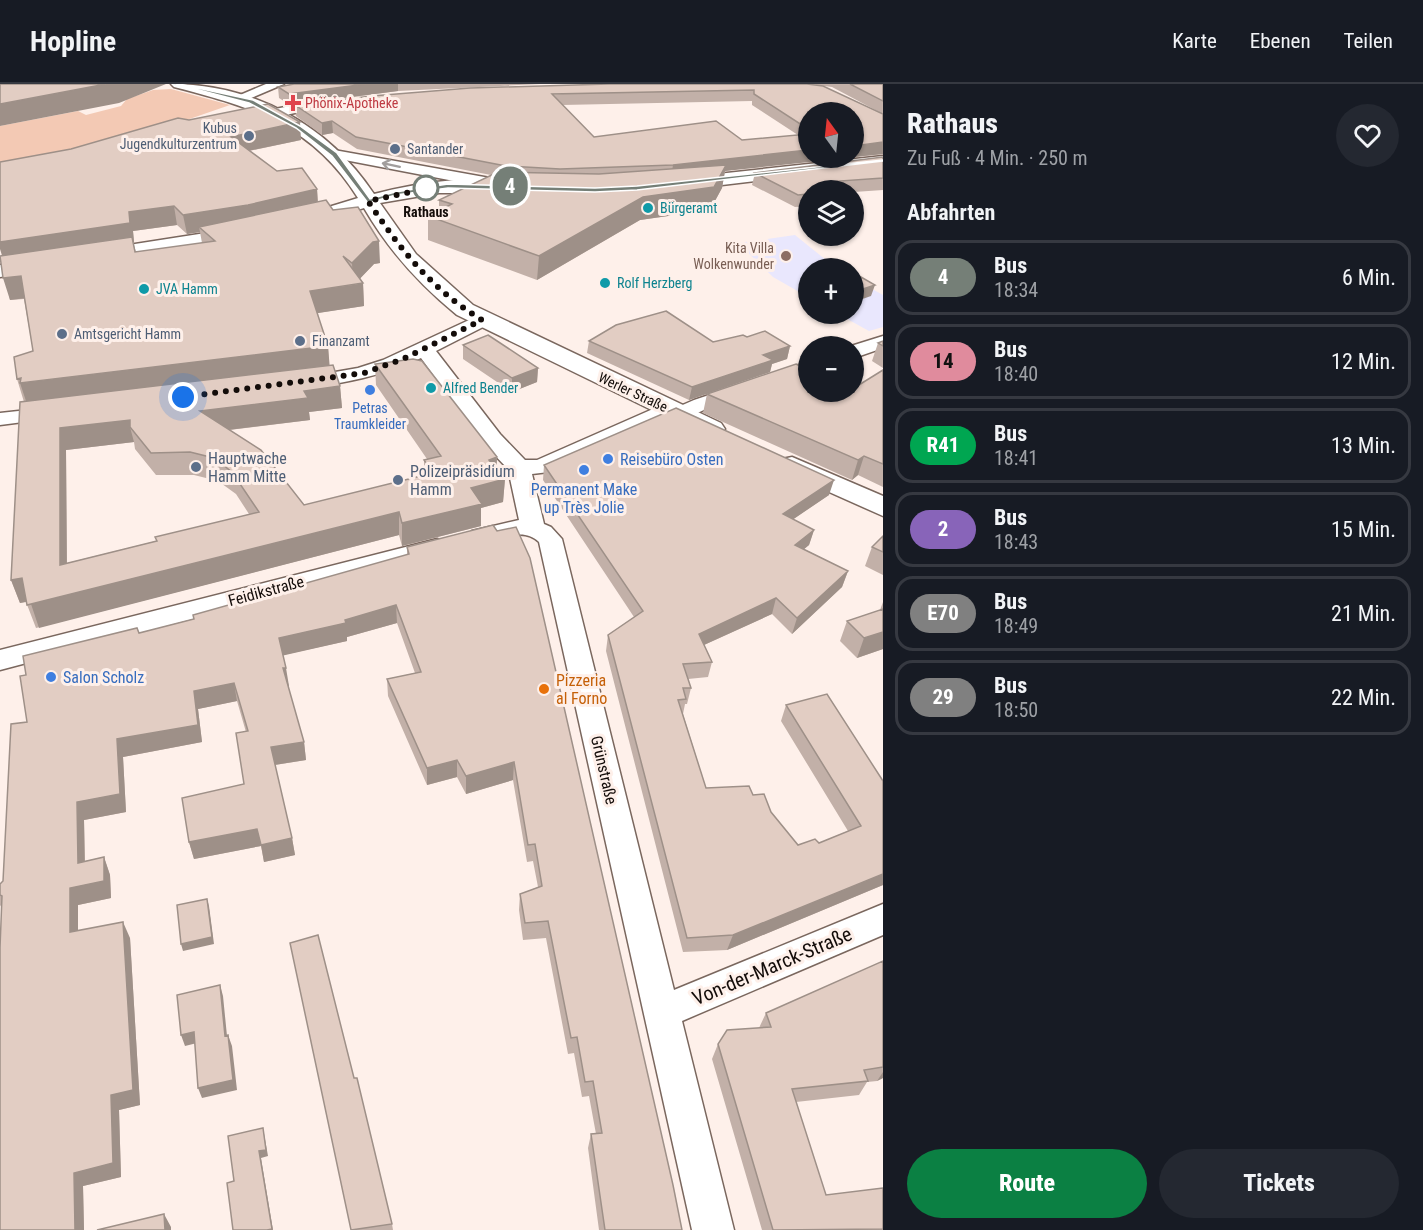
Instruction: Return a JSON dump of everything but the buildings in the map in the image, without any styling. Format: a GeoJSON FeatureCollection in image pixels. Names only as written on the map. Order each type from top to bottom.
{"type":"FeatureCollection","features":[{"type":"Feature","properties":{"kind":"main road","name":"Werler Straße"},"geometry":{"type":"LineString","coordinates":[[179,84],[239,98],[275,113],[334,154],[399,247],[453,301],[482,320],[734,439]]}},
{"type":"Feature","properties":{"kind":"main road"},"geometry":{"type":"LineString","coordinates":[[658,186],[883,162]]}},
{"type":"Feature","properties":{"kind":"main road"},"geometry":{"type":"LineString","coordinates":[[289,224],[368,201],[430,188],[511,186],[536,188]]}},
{"type":"Feature","properties":{"kind":"main road"},"geometry":{"type":"LineString","coordinates":[[0,271],[261,230]]}},
{"type":"Feature","properties":{"kind":"main road"},"geometry":{"type":"LineString","coordinates":[[766,453],[883,507]]}},
{"type":"Feature","properties":{"kind":"street"},"geometry":{"type":"LineString","coordinates":[[239,98],[278,84]]}},
{"type":"Feature","properties":{"kind":"street"},"geometry":{"type":"LineString","coordinates":[[275,113],[343,100]]}},
{"type":"Feature","properties":{"kind":"street"},"geometry":{"type":"LineString","coordinates":[[334,154],[511,186]]}},
{"type":"Feature","properties":{"kind":"street"},"geometry":{"type":"LineString","coordinates":[[285,385],[359,374],[403,359],[482,320]]}},
{"type":"Feature","properties":{"kind":"street"},"geometry":{"type":"LineString","coordinates":[[864,349],[883,342]]}},
{"type":"Feature","properties":{"kind":"street"},"geometry":{"type":"LineString","coordinates":[[424,349],[492,439],[519,467],[533,528]]}},
{"type":"Feature","properties":{"kind":"street"},"geometry":{"type":"LineString","coordinates":[[519,467],[541,467],[674,411],[798,371]]}},
{"type":"Feature","properties":{"kind":"street"},"geometry":{"type":"LineString","coordinates":[[0,419],[70,411]]}},
{"type":"Feature","properties":{"kind":"street","name":"Feidikstraße"},"geometry":{"type":"LineString","coordinates":[[0,660],[516,527],[533,528]]}},
{"type":"Feature","properties":{"kind":"street","name":"Grünstraße"},"geometry":{"type":"LineString","coordinates":[[533,528],[544,532],[550,539],[712,1230]]}},
{"type":"Feature","properties":{"kind":"street","name":"Von-der-Marck-Straße"},"geometry":{"type":"LineString","coordinates":[[661,1013],[883,919]]}},
{"type":"Feature","properties":{"kind":"shaded area"},"geometry":{"type":"Polygon","coordinates":[[[171,89],[230,105],[146,134],[0,172],[0,126],[78,111],[86,115],[121,106],[127,99],[153,90],[171,89]]]}},
{"type":"Feature","properties":{"kind":"shaded area","name":"Kita Villa Wolkenwunder"},"geometry":{"type":"Polygon","coordinates":[[[795,235],[798,237],[798,246],[809,246],[824,258],[798,258],[798,291],[773,277],[738,243],[795,235]]]}},
{"type":"Feature","properties":{"kind":"shaded area"},"geometry":{"type":"Polygon","coordinates":[[[864,285],[883,295],[883,327],[869,331],[856,324],[864,324],[864,285]]]}},
{"type":"Feature","properties":{"kind":"bus line","name":"4"},"geometry":{"type":"LineString","coordinates":[[179,84],[251,102],[298,127],[334,154],[350,173],[368,201],[395,194],[448,186],[481,185],[595,190],[637,188],[883,161]]}},
{"type":"Feature","properties":{"kind":"place","name":"Phönix-Apotheke"},"geometry":{"type":"Point","coordinates":[293,103]}},
{"type":"Feature","properties":{"kind":"place","name":"Kubus Jugendkulturzentrum"},"geometry":{"type":"Point","coordinates":[249,136]}},
{"type":"Feature","properties":{"kind":"place","name":"Santander"},"geometry":{"type":"Point","coordinates":[395,149]}},
{"type":"Feature","properties":{"kind":"place","name":"Rathaus"},"geometry":{"type":"Point","coordinates":[426,188]}},
{"type":"Feature","properties":{"kind":"place","name":"Bürgeramt"},"geometry":{"type":"Point","coordinates":[648,208]}},
{"type":"Feature","properties":{"kind":"place","name":"Kita Villa Wolkenwunder"},"geometry":{"type":"Point","coordinates":[786,256]}},
{"type":"Feature","properties":{"kind":"place","name":"Rolf Herzberg"},"geometry":{"type":"Point","coordinates":[605,283]}},
{"type":"Feature","properties":{"kind":"place","name":"JVA Hamm"},"geometry":{"type":"Point","coordinates":[144,289]}},
{"type":"Feature","properties":{"kind":"place","name":"Amtsgericht Hamm"},"geometry":{"type":"Point","coordinates":[62,334]}},
{"type":"Feature","properties":{"kind":"place","name":"Finanzamt"},"geometry":{"type":"Point","coordinates":[300,341]}},
{"type":"Feature","properties":{"kind":"place","name":"Alfred Bender"},"geometry":{"type":"Point","coordinates":[431,388]}},
{"type":"Feature","properties":{"kind":"place","name":"Petras Traumkleider"},"geometry":{"type":"Point","coordinates":[370,390]}},
{"type":"Feature","properties":{"kind":"place","name":"Reisebüro Osten"},"geometry":{"type":"Point","coordinates":[608,459]}},
{"type":"Feature","properties":{"kind":"place","name":"Hauptwache Hamm Mitte"},"geometry":{"type":"Point","coordinates":[196,467]}},
{"type":"Feature","properties":{"kind":"place","name":"Permanent Make up Très Jolie"},"geometry":{"type":"Point","coordinates":[584,470]}},
{"type":"Feature","properties":{"kind":"place","name":"Polizeipräsidium Hamm"},"geometry":{"type":"Point","coordinates":[398,480]}},
{"type":"Feature","properties":{"kind":"place","name":"Salon Scholz"},"geometry":{"type":"Point","coordinates":[51,677]}},
{"type":"Feature","properties":{"kind":"place","name":"Pizzeria al Forno"},"geometry":{"type":"Point","coordinates":[544,689]}},
{"type":"Feature","properties":{"kind":"route"},"geometry":{"type":"LineString","coordinates":[[183,397],[364,373],[403,359],[482,320],[453,301],[417,267],[399,247],[368,201],[430,188],[426,188]]}}]}
